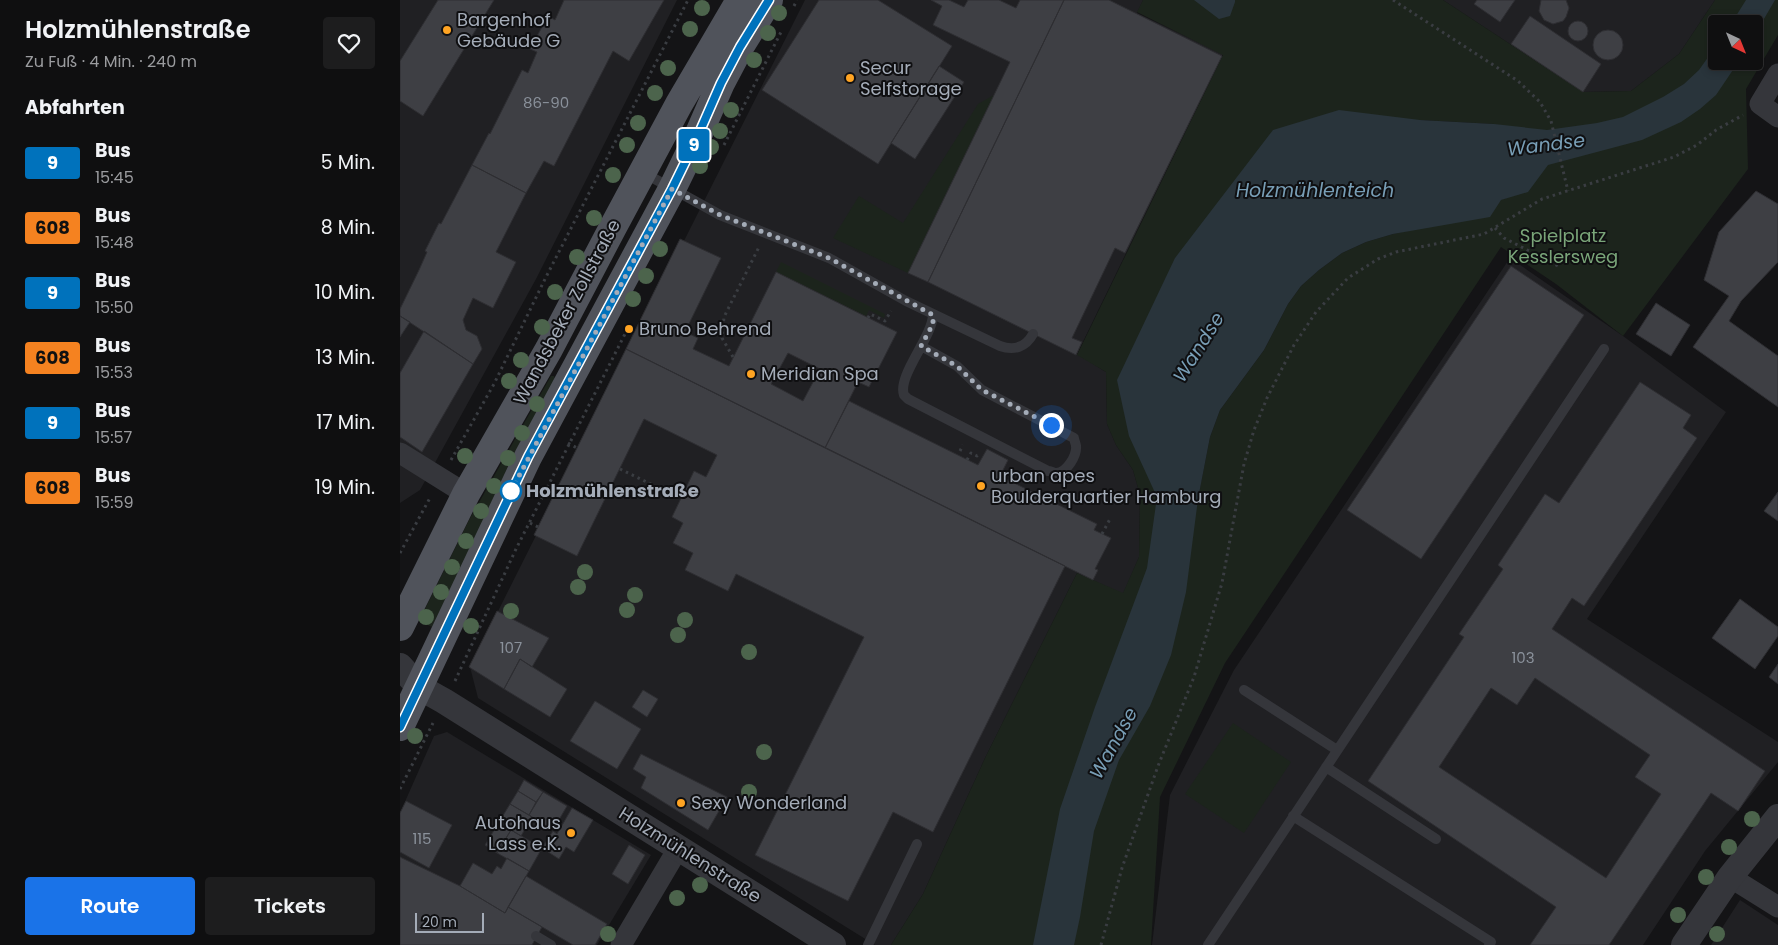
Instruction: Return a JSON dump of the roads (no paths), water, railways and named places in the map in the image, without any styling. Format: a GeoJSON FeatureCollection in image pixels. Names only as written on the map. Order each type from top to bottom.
{"type":"FeatureCollection","features":[{"type":"Feature","properties":{"kind":"main road","name":"Wandsbeker Zollstraße"},"geometry":{"type":"LineString","coordinates":[[400,727],[410,687],[513,488],[563,357],[642,172],[740,0]]}},
{"type":"Feature","properties":{"kind":"main road","name":"Wandsbeker Zollstraße"},"geometry":{"type":"LineString","coordinates":[[400,626],[466,494],[563,357],[672,189],[721,83],[740,47],[781,5]]}},
{"type":"Feature","properties":{"kind":"street"},"geometry":{"type":"LineString","coordinates":[[1778,74],[1760,104],[1778,117]]}},
{"type":"Feature","properties":{"kind":"street"},"geometry":{"type":"LineString","coordinates":[[400,453],[466,494]]}},
{"type":"Feature","properties":{"kind":"street","name":"Holzmühlenstraße"},"geometry":{"type":"LineString","coordinates":[[400,666],[410,687],[444,701],[833,945]]}},
{"type":"Feature","properties":{"kind":"street"},"geometry":{"type":"LineString","coordinates":[[1684,945],[1730,877],[1778,817]]}},
{"type":"Feature","properties":{"kind":"street"},"geometry":{"type":"LineString","coordinates":[[620,945],[679,848]]}},
{"type":"Feature","properties":{"kind":"street"},"geometry":{"type":"LineString","coordinates":[[1730,877],[1778,907]]}},
{"type":"Feature","properties":{"kind":"lane"},"geometry":{"type":"LineString","coordinates":[[642,172],[720,215],[829,258],[933,315],[1006,348],[1022,346],[1034,334]]}},
{"type":"Feature","properties":{"kind":"lane"},"geometry":{"type":"LineString","coordinates":[[921,346],[957,366],[982,390],[1074,438],[1076,452],[1067,467],[1056,473],[1048,471],[908,399],[904,395],[902,385],[921,346],[933,324],[933,315]]}},
{"type":"Feature","properties":{"kind":"lane"},"geometry":{"type":"LineString","coordinates":[[1208,945],[1604,349]]}},
{"type":"Feature","properties":{"kind":"lane"},"geometry":{"type":"LineString","coordinates":[[1244,690],[1337,750]]}},
{"type":"Feature","properties":{"kind":"lane"},"geometry":{"type":"LineString","coordinates":[[1326,767],[1436,839]]}},
{"type":"Feature","properties":{"kind":"lane"},"geometry":{"type":"LineString","coordinates":[[1293,816],[1491,942],[1489,945]]}},
{"type":"Feature","properties":{"kind":"lane"},"geometry":{"type":"LineString","coordinates":[[868,945],[917,844]]}},
{"type":"Feature","properties":{"kind":"lane"},"geometry":{"type":"LineString","coordinates":[[536,936],[551,945]]}},
{"type":"Feature","properties":{"kind":"water"},"geometry":{"type":"Polygon","coordinates":[[[1194,0],[1235,0],[1235,2],[1230,16],[1219,19],[1194,0]]]}},
{"type":"Feature","properties":{"kind":"water"},"geometry":{"type":"Polygon","coordinates":[[[1746,0],[1775,0],[1763,21],[1763,15],[1737,15],[1746,0]]]}},
{"type":"Feature","properties":{"kind":"water","name":"Holzmühlenteich"},"geometry":{"type":"Polygon","coordinates":[[[1708,57],[1708,70],[1733,70],[1716,95],[1681,122],[1642,140],[1548,165],[1528,192],[1501,200],[1490,217],[1393,234],[1366,242],[1342,253],[1301,286],[1288,304],[1264,350],[1220,410],[1210,437],[1198,499],[1186,592],[1171,655],[1150,706],[1119,760],[1094,831],[1074,945],[1033,945],[1060,809],[1095,707],[1147,568],[1157,497],[1129,436],[1117,380],[1175,258],[1273,130],[1339,110],[1420,120],[1494,124],[1547,130],[1597,123],[1623,117],[1663,97],[1684,84],[1699,70],[1708,57]]]}},
{"type":"Feature","properties":{"kind":"place","name":"Bargenhof Gebäude G"},"geometry":{"type":"Point","coordinates":[447,30]}},
{"type":"Feature","properties":{"kind":"place","name":"Secur Selfstorage"},"geometry":{"type":"Point","coordinates":[850,78]}},
{"type":"Feature","properties":{"kind":"place","name":"Bruno Behrend"},"geometry":{"type":"Point","coordinates":[629,329]}},
{"type":"Feature","properties":{"kind":"place","name":"Meridian Spa"},"geometry":{"type":"Point","coordinates":[751,374]}},
{"type":"Feature","properties":{"kind":"place","name":"urban apes Boulderquartier Hamburg"},"geometry":{"type":"Point","coordinates":[981,486]}},
{"type":"Feature","properties":{"kind":"place","name":"Holzmühlenstraße"},"geometry":{"type":"Point","coordinates":[511,491]}},
{"type":"Feature","properties":{"kind":"place","name":"Sexy Wonderland"},"geometry":{"type":"Point","coordinates":[681,803]}},
{"type":"Feature","properties":{"kind":"place","name":"Autohaus Lass e.K."},"geometry":{"type":"Point","coordinates":[571,833]}},
{"type":"Feature","properties":{"kind":"water label","name":"Wandse"},"geometry":{"type":"Point","coordinates":[1546,144]}},
{"type":"Feature","properties":{"kind":"water label","name":"Wandse"},"geometry":{"type":"Point","coordinates":[1198,347]}},
{"type":"Feature","properties":{"kind":"water label","name":"Wandse"},"geometry":{"type":"Point","coordinates":[1113,743]}},
{"type":"Feature","properties":{"kind":"park label","name":"Spielplatz Kesslersweg"},"geometry":{"type":"Point","coordinates":[1563,246]}}]}
